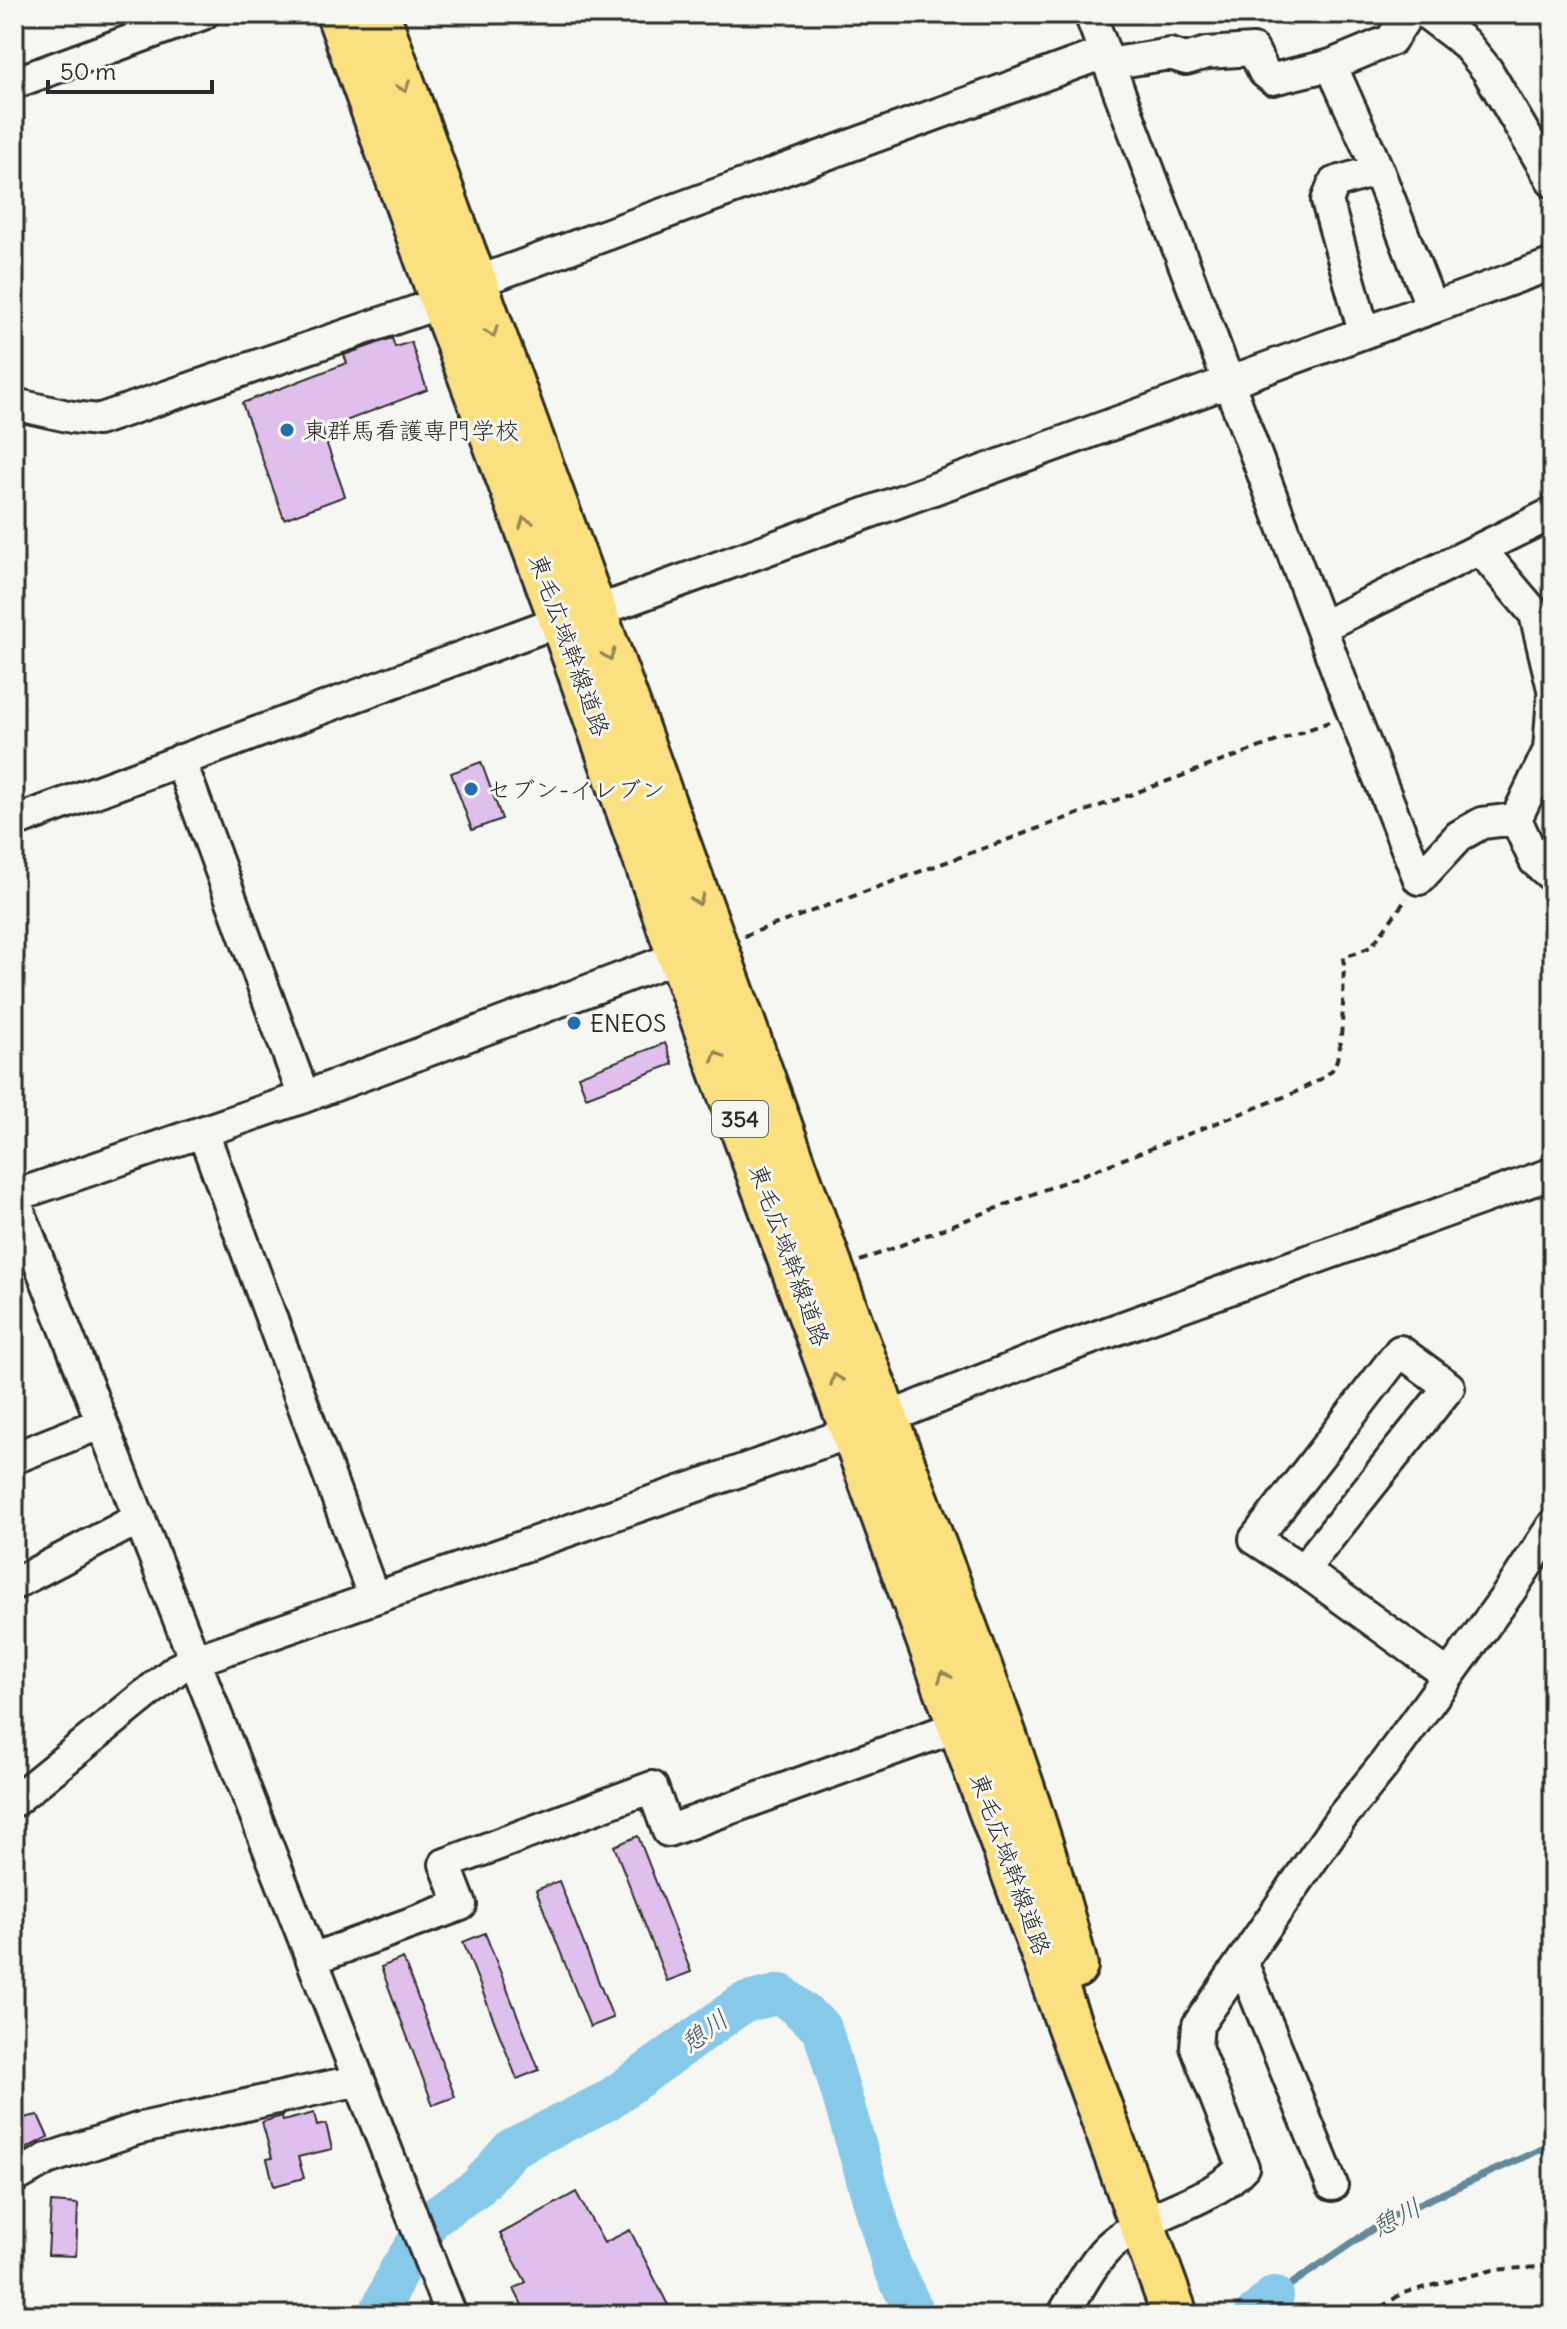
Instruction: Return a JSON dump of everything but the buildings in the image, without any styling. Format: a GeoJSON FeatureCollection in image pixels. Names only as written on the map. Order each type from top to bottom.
{"type":"FeatureCollection","features":[{"type":"Feature","properties":{"kind":"highway","name":"東毛広域幹線道路"},"geometry":{"type":"LineString","coordinates":[[339,14],[458,292],[870,1425],[1013,1760],[1055,1888],[1081,1990],[1152,2218],[1175,2315]]}},
{"type":"Feature","properties":{"kind":"highway","name":"東毛広域幹線道路"},"geometry":{"type":"LineString","coordinates":[[377,14],[458,292]]}},
{"type":"Feature","properties":{"kind":"highway","name":"東毛広域幹線道路"},"geometry":{"type":"LineString","coordinates":[[698,952],[832,1272],[870,1425],[961,1725],[1152,2218],[1202,2315]]}},
{"type":"Feature","properties":{"kind":"street"},"geometry":{"type":"LineString","coordinates":[[14,83],[203,14]]}},
{"type":"Feature","properties":{"kind":"street"},"geometry":{"type":"LineString","coordinates":[[1090,14],[1353,713],[1419,879],[1459,836],[1482,823],[1516,819]]}},
{"type":"Feature","properties":{"kind":"street"},"geometry":{"type":"LineString","coordinates":[[14,404],[98,420],[1106,59],[1170,54],[1186,59],[1207,53],[1253,50],[1264,72],[1273,79],[1331,65],[1391,40],[1408,14]]}},
{"type":"Feature","properties":{"kind":"street"},"geometry":{"type":"LineString","coordinates":[[1427,14],[1465,43],[1487,70],[1553,182]]}},
{"type":"Feature","properties":{"kind":"street"},"geometry":{"type":"LineString","coordinates":[[1331,65],[1378,170],[1432,308]]}},
{"type":"Feature","properties":{"kind":"street"},"geometry":{"type":"LineString","coordinates":[[1364,332],[1327,201],[1334,183],[1378,170]]}},
{"type":"Feature","properties":{"kind":"street"},"geometry":{"type":"LineString","coordinates":[[14,822],[1553,264]]}},
{"type":"Feature","properties":{"kind":"street"},"geometry":{"type":"LineString","coordinates":[[1321,627],[1553,513]]}},
{"type":"Feature","properties":{"kind":"street"},"geometry":{"type":"LineString","coordinates":[[1480,549],[1535,614],[1553,689]]}},
{"type":"Feature","properties":{"kind":"street"},"geometry":{"type":"LineString","coordinates":[[1553,695],[1549,750],[1516,819],[1535,861],[1553,877]]}},
{"type":"Feature","properties":{"kind":"street"},"geometry":{"type":"LineString","coordinates":[[180,760],[304,1097]]}},
{"type":"Feature","properties":{"kind":"street"},"geometry":{"type":"LineString","coordinates":[[451,2315],[14,1197],[304,1097],[698,952]]}},
{"type":"Feature","properties":{"kind":"street"},"geometry":{"type":"LineString","coordinates":[[203,1132],[374,1598]]}},
{"type":"Feature","properties":{"kind":"street"},"geometry":{"type":"LineString","coordinates":[[14,1801],[177,1669],[196,1660],[870,1425],[1048,1354],[1553,1173]]}},
{"type":"Feature","properties":{"kind":"street"},"geometry":{"type":"LineString","coordinates":[[1303,1570],[1449,1387],[1400,1351],[1255,1539],[1448,1675]]}},
{"type":"Feature","properties":{"kind":"street"},"geometry":{"type":"LineString","coordinates":[[14,1458],[102,1423]]}},
{"type":"Feature","properties":{"kind":"street"},"geometry":{"type":"LineString","coordinates":[[14,1584],[140,1518]]}},
{"type":"Feature","properties":{"kind":"street"},"geometry":{"type":"LineString","coordinates":[[1063,2315],[1110,2244],[1152,2218],[1230,2182],[1243,2167],[1196,2047],[1198,2025],[1341,1818],[1383,1766],[1510,1591],[1553,1525]]}},
{"type":"Feature","properties":{"kind":"street"},"geometry":{"type":"LineString","coordinates":[[312,1959],[461,1905],[445,1864],[652,1787],[668,1831],[961,1725]]}},
{"type":"Feature","properties":{"kind":"street"},"geometry":{"type":"LineString","coordinates":[[1242,1962],[1332,2185]]}},
{"type":"Feature","properties":{"kind":"street"},"geometry":{"type":"LineString","coordinates":[[14,2178],[47,2159],[137,2129],[359,2080]]}},
{"type":"Feature","properties":{"kind":"path"},"geometry":{"type":"LineString","coordinates":[[698,952],[1353,713]]}},
{"type":"Feature","properties":{"kind":"path"},"geometry":{"type":"LineString","coordinates":[[832,1272],[1294,1093],[1323,1077],[1334,1068],[1340,1044],[1344,957],[1371,947],[1419,879]]}},
{"type":"Feature","properties":{"kind":"path"},"geometry":{"type":"LineString","coordinates":[[1369,2315],[1403,2293],[1493,2270],[1553,2266]]}},
{"type":"Feature","properties":{"kind":"waterway","name":"憩川"},"geometry":{"type":"LineString","coordinates":[[378,2315],[398,2272],[432,2218],[478,2187],[512,2148],[607,2101],[743,2003],[781,1994],[822,2028],[891,2264],[916,2315]]}},
{"type":"Feature","properties":{"kind":"waterway","name":"憩川"},"geometry":{"type":"LineString","coordinates":[[1274,2296],[1390,2217],[1553,2144]]}},
{"type":"Feature","properties":{"kind":"waterway","name":"憩川"},"geometry":{"type":"LineString","coordinates":[[1254,2315],[1274,2296]]}},
{"type":"Feature","properties":{"kind":"place","name":"東群馬看護専門学校"},"geometry":{"type":"Point","coordinates":[287,430]}},
{"type":"Feature","properties":{"kind":"place","name":"セブン-イレブン"},"geometry":{"type":"Point","coordinates":[471,789]}},
{"type":"Feature","properties":{"kind":"place","name":"ENEOS"},"geometry":{"type":"Point","coordinates":[574,1023]}}]}
